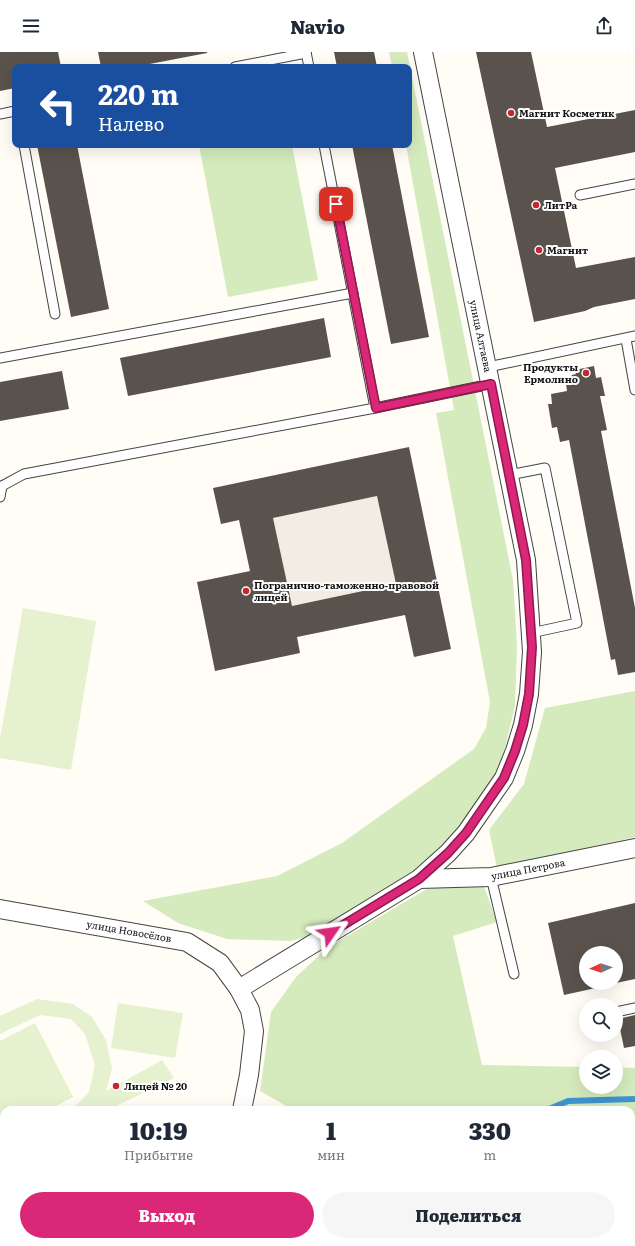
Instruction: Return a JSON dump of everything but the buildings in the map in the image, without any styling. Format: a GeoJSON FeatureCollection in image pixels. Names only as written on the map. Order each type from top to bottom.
{"type":"FeatureCollection","features":[{"type":"Feature","properties":{"kind":"street","name":"улица Алтаева"},"geometry":{"type":"LineString","coordinates":[[239,989],[419,879],[448,853],[466,833],[504,778],[515,751],[523,725],[529,694],[532,652],[526,560],[424,52]]}},
{"type":"Feature","properties":{"kind":"street","name":"улица Петрова"},"geometry":{"type":"LineString","coordinates":[[419,879],[491,877],[635,848]]}},
{"type":"Feature","properties":{"kind":"street","name":"улица Новосёлов"},"geometry":{"type":"LineString","coordinates":[[0,909],[187,942],[220,963],[239,989],[250,1010],[254,1031],[249,1075],[243,1106]]}},
{"type":"Feature","properties":{"kind":"lane"},"geometry":{"type":"LineString","coordinates":[[249,64],[306,52],[308,64]]}},
{"type":"Feature","properties":{"kind":"lane"},"geometry":{"type":"LineString","coordinates":[[0,114],[12,112]]}},
{"type":"Feature","properties":{"kind":"lane"},"geometry":{"type":"LineString","coordinates":[[25,148],[55,314]]}},
{"type":"Feature","properties":{"kind":"lane"},"geometry":{"type":"LineString","coordinates":[[325,148],[376,408]]}},
{"type":"Feature","properties":{"kind":"lane"},"geometry":{"type":"LineString","coordinates":[[580,195],[635,184]]}},
{"type":"Feature","properties":{"kind":"lane"},"geometry":{"type":"LineString","coordinates":[[0,358],[353,293]]}},
{"type":"Feature","properties":{"kind":"lane"},"geometry":{"type":"LineString","coordinates":[[0,497],[1,486],[24,474],[376,408],[489,375],[635,336]]}},
{"type":"Feature","properties":{"kind":"lane"},"geometry":{"type":"LineString","coordinates":[[626,339],[635,390]]}},
{"type":"Feature","properties":{"kind":"lane"},"geometry":{"type":"LineString","coordinates":[[509,475],[545,468],[577,623],[531,632]]}},
{"type":"Feature","properties":{"kind":"lane"},"geometry":{"type":"LineString","coordinates":[[491,877],[514,974]]}},
{"type":"Feature","properties":{"kind":"lane"},"geometry":{"type":"LineString","coordinates":[[623,1011],[635,1008]]}},
{"type":"Feature","properties":{"kind":"green space"},"geometry":{"type":"Polygon","coordinates":[[[389,52],[407,52],[409,64],[391,64],[389,52]]]}},
{"type":"Feature","properties":{"kind":"green space"},"geometry":{"type":"Polygon","coordinates":[[[412,77],[513,580],[517,646],[515,706],[500,769],[477,807],[423,869],[327,931],[291,941],[227,939],[178,923],[143,901],[277,876],[342,843],[474,749],[486,728],[490,702],[436,413],[454,410],[407,148],[412,148],[412,77]]]}},
{"type":"Feature","properties":{"kind":"green space"},"geometry":{"type":"Polygon","coordinates":[[[200,148],[293,148],[318,280],[228,297],[200,148]]]}},
{"type":"Feature","properties":{"kind":"green space"},"geometry":{"type":"Polygon","coordinates":[[[23,608],[96,621],[71,770],[0,758],[0,739],[23,608]]]}},
{"type":"Feature","properties":{"kind":"green space"},"geometry":{"type":"Polygon","coordinates":[[[635,691],[635,837],[497,868],[489,830],[524,784],[545,708],[635,691]]]}},
{"type":"Feature","properties":{"kind":"green space"},"geometry":{"type":"Polygon","coordinates":[[[483,884],[497,922],[453,936],[482,1065],[579,1067],[579,1094],[623,1094],[623,1067],[635,1068],[635,1106],[286,1106],[260,1091],[271,1012],[296,977],[327,948],[432,886],[483,884]]]}},
{"type":"Feature","properties":{"kind":"green space"},"geometry":{"type":"Polygon","coordinates":[[[37,999],[73,1004],[92,1017],[106,1040],[112,1069],[106,1091],[162,1060],[174,1078],[116,1106],[76,1106],[89,1092],[95,1065],[85,1034],[71,1019],[40,1015],[0,1034],[0,1016],[37,999]]]}},
{"type":"Feature","properties":{"kind":"green space"},"geometry":{"type":"Polygon","coordinates":[[[118,1003],[183,1013],[175,1058],[111,1048],[118,1003]]]}},
{"type":"Feature","properties":{"kind":"green space"},"geometry":{"type":"Polygon","coordinates":[[[35,1023],[73,1097],[56,1106],[0,1106],[0,1041],[35,1023]]]}},
{"type":"Feature","properties":{"kind":"shaded area"},"geometry":{"type":"Polygon","coordinates":[[[377,496],[396,584],[292,606],[273,518],[377,496]]]}},
{"type":"Feature","properties":{"kind":"waterway"},"geometry":{"type":"LineString","coordinates":[[556,1106],[568,1101],[635,1099]]}},
{"type":"Feature","properties":{"kind":"place","name":"Магнит Косметик"},"geometry":{"type":"Point","coordinates":[511,113]}},
{"type":"Feature","properties":{"kind":"place","name":"ЛитРа"},"geometry":{"type":"Point","coordinates":[536,205]}},
{"type":"Feature","properties":{"kind":"place","name":"Магнит"},"geometry":{"type":"Point","coordinates":[539,250]}},
{"type":"Feature","properties":{"kind":"place","name":"Продукты Ермолино"},"geometry":{"type":"Point","coordinates":[586,373]}},
{"type":"Feature","properties":{"kind":"place","name":"Погранично-таможенно-правовой лицей"},"geometry":{"type":"Point","coordinates":[246,591]}},
{"type":"Feature","properties":{"kind":"place","name":"Лицей № 20"},"geometry":{"type":"Point","coordinates":[116,1086]}},
{"type":"Feature","properties":{"kind":"route"},"geometry":{"type":"LineString","coordinates":[[330,933],[419,879],[448,853],[466,833],[504,778],[515,751],[523,725],[529,694],[532,647],[526,560],[491,384],[376,408],[336,204]]}}]}
